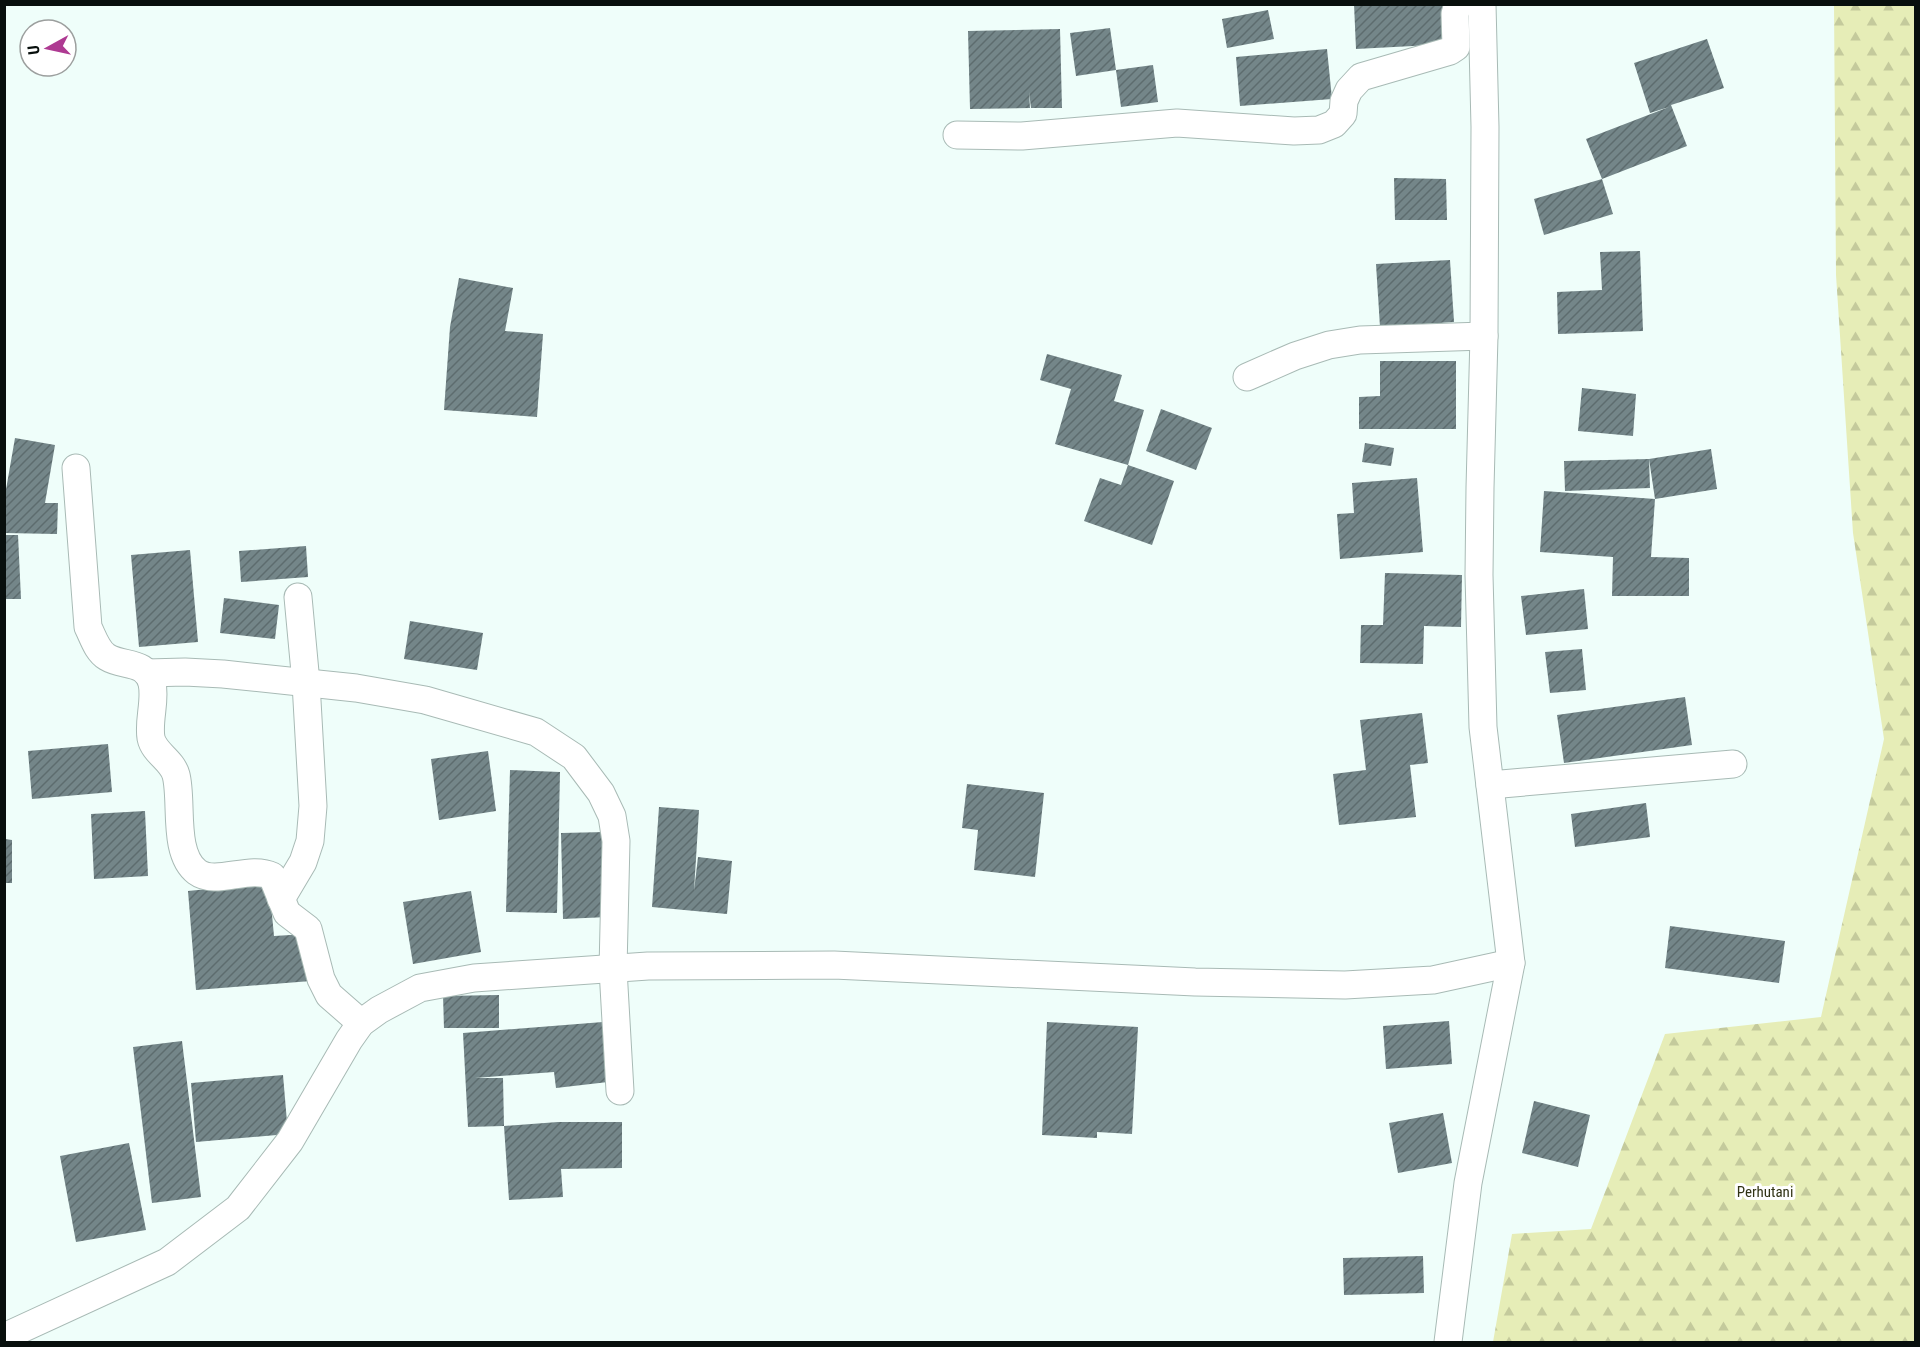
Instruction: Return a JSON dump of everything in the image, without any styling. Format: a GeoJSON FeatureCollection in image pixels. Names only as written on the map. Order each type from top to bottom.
{"type":"FeatureCollection","features":[{"type":"Feature","properties":{"kind":"street"},"geometry":{"type":"LineString","coordinates":[[957,135],[1022,136],[1177,123],[1294,131],[1319,130],[1334,124],[1343,114],[1344,101],[1349,90],[1361,77],[1450,51],[1456,47],[1455,14],[1458,4]]}},
{"type":"Feature","properties":{"kind":"street"},"geometry":{"type":"LineString","coordinates":[[1448,1342],[1468,1183],[1511,963],[1483,727],[1479,575],[1479,488],[1484,336],[1485,127],[1482,4]]}},
{"type":"Feature","properties":{"kind":"street"},"geometry":{"type":"LineString","coordinates":[[1247,377],[1295,356],[1329,345],[1360,340],[1484,336]]}},
{"type":"Feature","properties":{"kind":"street"},"geometry":{"type":"LineString","coordinates":[[76,468],[88,627],[96,644],[106,657],[136,664],[147,673],[152,684],[149,726],[152,741],[176,774],[178,823],[186,857],[196,871],[206,875],[221,876],[263,871],[272,876],[287,913],[308,929],[321,979],[329,994],[362,1023]]}},
{"type":"Feature","properties":{"kind":"street"},"geometry":{"type":"LineString","coordinates":[[280,899],[303,862],[310,841],[313,806],[306,683],[298,597]]}},
{"type":"Feature","properties":{"kind":"street"},"geometry":{"type":"LineString","coordinates":[[147,673],[223,674],[356,688],[425,700],[536,732],[574,757],[601,792],[612,816],[616,841],[613,969],[620,1091]]}},
{"type":"Feature","properties":{"kind":"street"},"geometry":{"type":"LineString","coordinates":[[1490,785],[1733,764]]}},
{"type":"Feature","properties":{"kind":"street"},"geometry":{"type":"LineString","coordinates":[[4,1337],[167,1262],[238,1208],[290,1141],[349,1040],[362,1023],[379,1010],[420,988],[474,978],[648,966],[834,965],[1195,982],[1345,985],[1433,980],[1511,963]]}},
{"type":"Feature","properties":{"kind":"green space","name":"Perhutani"},"geometry":{"type":"Polygon","coordinates":[[[1834,5],[1915,5],[1915,1342],[1493,1342],[1512,1234],[1591,1229],[1665,1034],[1821,1017],[1884,739],[1853,533],[1836,275],[1834,5]]]}},
{"type":"Feature","properties":{"kind":"building"},"geometry":{"type":"Polygon","coordinates":[[[1354,4],[1449,4],[1451,44],[1356,49],[1354,4]]]}},
{"type":"Feature","properties":{"kind":"building"},"geometry":{"type":"Polygon","coordinates":[[[1268,10],[1274,39],[1227,48],[1222,19],[1268,10]]]}},
{"type":"Feature","properties":{"kind":"building"},"geometry":{"type":"Polygon","coordinates":[[[1110,28],[1116,70],[1076,76],[1070,33],[1110,28]]]}},
{"type":"Feature","properties":{"kind":"building"},"geometry":{"type":"Polygon","coordinates":[[[1060,29],[1062,108],[1031,108],[1029,92],[1030,108],[970,109],[968,31],[1060,29]]]}},
{"type":"Feature","properties":{"kind":"building"},"geometry":{"type":"Polygon","coordinates":[[[1707,39],[1724,88],[1671,105],[1687,146],[1602,179],[1586,139],[1669,107],[1650,113],[1634,63],[1707,39]]]}},
{"type":"Feature","properties":{"kind":"building"},"geometry":{"type":"Polygon","coordinates":[[[1327,49],[1332,99],[1240,106],[1236,57],[1327,49]]]}},
{"type":"Feature","properties":{"kind":"building"},"geometry":{"type":"Polygon","coordinates":[[[1153,65],[1158,102],[1121,107],[1116,70],[1153,65]]]}},
{"type":"Feature","properties":{"kind":"building"},"geometry":{"type":"Polygon","coordinates":[[[1394,178],[1446,179],[1447,220],[1395,220],[1394,178]]]}},
{"type":"Feature","properties":{"kind":"building"},"geometry":{"type":"Polygon","coordinates":[[[1602,179],[1613,214],[1544,235],[1534,199],[1602,179]]]}},
{"type":"Feature","properties":{"kind":"building"},"geometry":{"type":"Polygon","coordinates":[[[1640,251],[1643,331],[1558,334],[1557,292],[1602,290],[1600,252],[1640,251]]]}},
{"type":"Feature","properties":{"kind":"building"},"geometry":{"type":"Polygon","coordinates":[[[1450,260],[1454,322],[1380,327],[1376,264],[1450,260]]]}},
{"type":"Feature","properties":{"kind":"building"},"geometry":{"type":"Polygon","coordinates":[[[459,278],[513,288],[505,331],[543,334],[537,417],[444,410],[450,327],[459,278]]]}},
{"type":"Feature","properties":{"kind":"building"},"geometry":{"type":"Polygon","coordinates":[[[1047,354],[1122,375],[1114,401],[1144,410],[1128,465],[1055,444],[1071,389],[1040,380],[1047,354]]]}},
{"type":"Feature","properties":{"kind":"building"},"geometry":{"type":"Polygon","coordinates":[[[1380,361],[1456,361],[1456,429],[1359,429],[1359,397],[1380,396],[1380,361]]]}},
{"type":"Feature","properties":{"kind":"building"},"geometry":{"type":"Polygon","coordinates":[[[1582,388],[1636,394],[1633,436],[1578,431],[1582,388]]]}},
{"type":"Feature","properties":{"kind":"building"},"geometry":{"type":"Polygon","coordinates":[[[1161,409],[1212,428],[1196,470],[1146,451],[1161,409]]]}},
{"type":"Feature","properties":{"kind":"building"},"geometry":{"type":"Polygon","coordinates":[[[15,438],[55,445],[45,503],[58,503],[57,534],[4,533],[4,501],[15,438]]]}},
{"type":"Feature","properties":{"kind":"building"},"geometry":{"type":"Polygon","coordinates":[[[1365,443],[1394,448],[1391,466],[1362,462],[1365,443]]]}},
{"type":"Feature","properties":{"kind":"building"},"geometry":{"type":"Polygon","coordinates":[[[1711,449],[1717,489],[1655,499],[1649,459],[1711,449]]]}},
{"type":"Feature","properties":{"kind":"building"},"geometry":{"type":"Polygon","coordinates":[[[1649,459],[1650,488],[1565,491],[1564,461],[1649,459]]]}},
{"type":"Feature","properties":{"kind":"building"},"geometry":{"type":"Polygon","coordinates":[[[1128,465],[1174,481],[1152,545],[1084,521],[1100,478],[1121,485],[1128,465]]]}},
{"type":"Feature","properties":{"kind":"building"},"geometry":{"type":"Polygon","coordinates":[[[1417,478],[1423,552],[1340,559],[1337,514],[1354,513],[1352,483],[1417,478]]]}},
{"type":"Feature","properties":{"kind":"building"},"geometry":{"type":"Polygon","coordinates":[[[1544,491],[1655,499],[1651,557],[1689,558],[1689,596],[1612,596],[1613,557],[1540,552],[1544,491]]]}},
{"type":"Feature","properties":{"kind":"building"},"geometry":{"type":"Polygon","coordinates":[[[4,535],[18,535],[21,599],[4,599],[4,535]]]}},
{"type":"Feature","properties":{"kind":"building"},"geometry":{"type":"Polygon","coordinates":[[[306,546],[308,577],[241,582],[239,551],[306,546]]]}},
{"type":"Feature","properties":{"kind":"building"},"geometry":{"type":"Polygon","coordinates":[[[190,550],[198,642],[139,647],[131,555],[190,550]]]}},
{"type":"Feature","properties":{"kind":"building"},"geometry":{"type":"Polygon","coordinates":[[[1385,573],[1462,575],[1461,627],[1424,626],[1423,664],[1360,663],[1361,625],[1383,625],[1385,573]]]}},
{"type":"Feature","properties":{"kind":"building"},"geometry":{"type":"Polygon","coordinates":[[[1584,589],[1588,629],[1526,635],[1521,596],[1584,589]]]}},
{"type":"Feature","properties":{"kind":"building"},"geometry":{"type":"Polygon","coordinates":[[[224,598],[279,605],[275,639],[220,633],[224,598]]]}},
{"type":"Feature","properties":{"kind":"building"},"geometry":{"type":"Polygon","coordinates":[[[410,621],[483,633],[477,670],[404,659],[410,621]]]}},
{"type":"Feature","properties":{"kind":"building"},"geometry":{"type":"Polygon","coordinates":[[[1582,649],[1586,690],[1550,693],[1545,652],[1582,649]]]}},
{"type":"Feature","properties":{"kind":"building"},"geometry":{"type":"Polygon","coordinates":[[[1685,697],[1692,745],[1564,763],[1557,715],[1685,697]]]}},
{"type":"Feature","properties":{"kind":"building"},"geometry":{"type":"Polygon","coordinates":[[[1422,713],[1428,763],[1410,765],[1416,817],[1339,825],[1333,774],[1366,770],[1360,720],[1422,713]]]}},
{"type":"Feature","properties":{"kind":"building"},"geometry":{"type":"Polygon","coordinates":[[[108,744],[112,792],[32,799],[28,751],[108,744]]]}},
{"type":"Feature","properties":{"kind":"building"},"geometry":{"type":"Polygon","coordinates":[[[488,751],[496,811],[439,820],[431,759],[488,751]]]}},
{"type":"Feature","properties":{"kind":"building"},"geometry":{"type":"Polygon","coordinates":[[[510,770],[560,772],[557,913],[506,912],[510,770]]]}},
{"type":"Feature","properties":{"kind":"building"},"geometry":{"type":"Polygon","coordinates":[[[967,784],[1044,793],[1035,877],[974,870],[978,830],[962,828],[967,784]]]}},
{"type":"Feature","properties":{"kind":"building"},"geometry":{"type":"Polygon","coordinates":[[[1646,803],[1650,837],[1575,847],[1571,814],[1646,803]]]}},
{"type":"Feature","properties":{"kind":"building"},"geometry":{"type":"Polygon","coordinates":[[[659,807],[699,810],[694,891],[698,857],[732,861],[727,914],[652,907],[659,807]]]}},
{"type":"Feature","properties":{"kind":"building"},"geometry":{"type":"Polygon","coordinates":[[[145,811],[148,876],[94,879],[91,814],[145,811]]]}},
{"type":"Feature","properties":{"kind":"building"},"geometry":{"type":"Polygon","coordinates":[[[606,832],[608,917],[563,919],[561,833],[606,832]]]}},
{"type":"Feature","properties":{"kind":"building"},"geometry":{"type":"Polygon","coordinates":[[[5,839],[12,840],[12,883],[5,883],[5,839]]]}},
{"type":"Feature","properties":{"kind":"building"},"geometry":{"type":"Polygon","coordinates":[[[269,883],[274,936],[307,934],[311,981],[196,990],[188,891],[269,883]]]}},
{"type":"Feature","properties":{"kind":"building"},"geometry":{"type":"Polygon","coordinates":[[[471,891],[481,952],[413,964],[403,902],[471,891]]]}},
{"type":"Feature","properties":{"kind":"building"},"geometry":{"type":"Polygon","coordinates":[[[1670,926],[1785,941],[1779,983],[1665,968],[1670,926]]]}},
{"type":"Feature","properties":{"kind":"building"},"geometry":{"type":"Polygon","coordinates":[[[499,995],[499,1028],[444,1028],[443,996],[499,995]]]}},
{"type":"Feature","properties":{"kind":"building"},"geometry":{"type":"Polygon","coordinates":[[[1449,1021],[1452,1064],[1386,1069],[1383,1026],[1449,1021]]]}},
{"type":"Feature","properties":{"kind":"building"},"geometry":{"type":"Polygon","coordinates":[[[603,1022],[608,1082],[556,1088],[554,1072],[475,1078],[503,1078],[504,1126],[468,1127],[463,1033],[603,1022]]]}},
{"type":"Feature","properties":{"kind":"building"},"geometry":{"type":"Polygon","coordinates":[[[1047,1022],[1138,1027],[1132,1134],[1097,1132],[1097,1138],[1042,1135],[1047,1022]]]}},
{"type":"Feature","properties":{"kind":"building"},"geometry":{"type":"Polygon","coordinates":[[[182,1041],[201,1197],[152,1203],[133,1047],[182,1041]]]}},
{"type":"Feature","properties":{"kind":"building"},"geometry":{"type":"Polygon","coordinates":[[[283,1075],[288,1134],[196,1142],[191,1083],[283,1075]]]}},
{"type":"Feature","properties":{"kind":"building"},"geometry":{"type":"Polygon","coordinates":[[[1534,1101],[1590,1115],[1578,1167],[1522,1153],[1534,1101]]]}},
{"type":"Feature","properties":{"kind":"building"},"geometry":{"type":"Polygon","coordinates":[[[1443,1113],[1452,1163],[1398,1173],[1389,1123],[1443,1113]]]}},
{"type":"Feature","properties":{"kind":"building"},"geometry":{"type":"Polygon","coordinates":[[[558,1122],[622,1122],[622,1168],[561,1169],[563,1197],[509,1200],[504,1126],[558,1122]]]}},
{"type":"Feature","properties":{"kind":"building"},"geometry":{"type":"Polygon","coordinates":[[[129,1143],[146,1230],[76,1242],[60,1156],[129,1143]]]}},
{"type":"Feature","properties":{"kind":"building"},"geometry":{"type":"Polygon","coordinates":[[[1423,1256],[1424,1293],[1344,1295],[1343,1258],[1423,1256]]]}}]}
